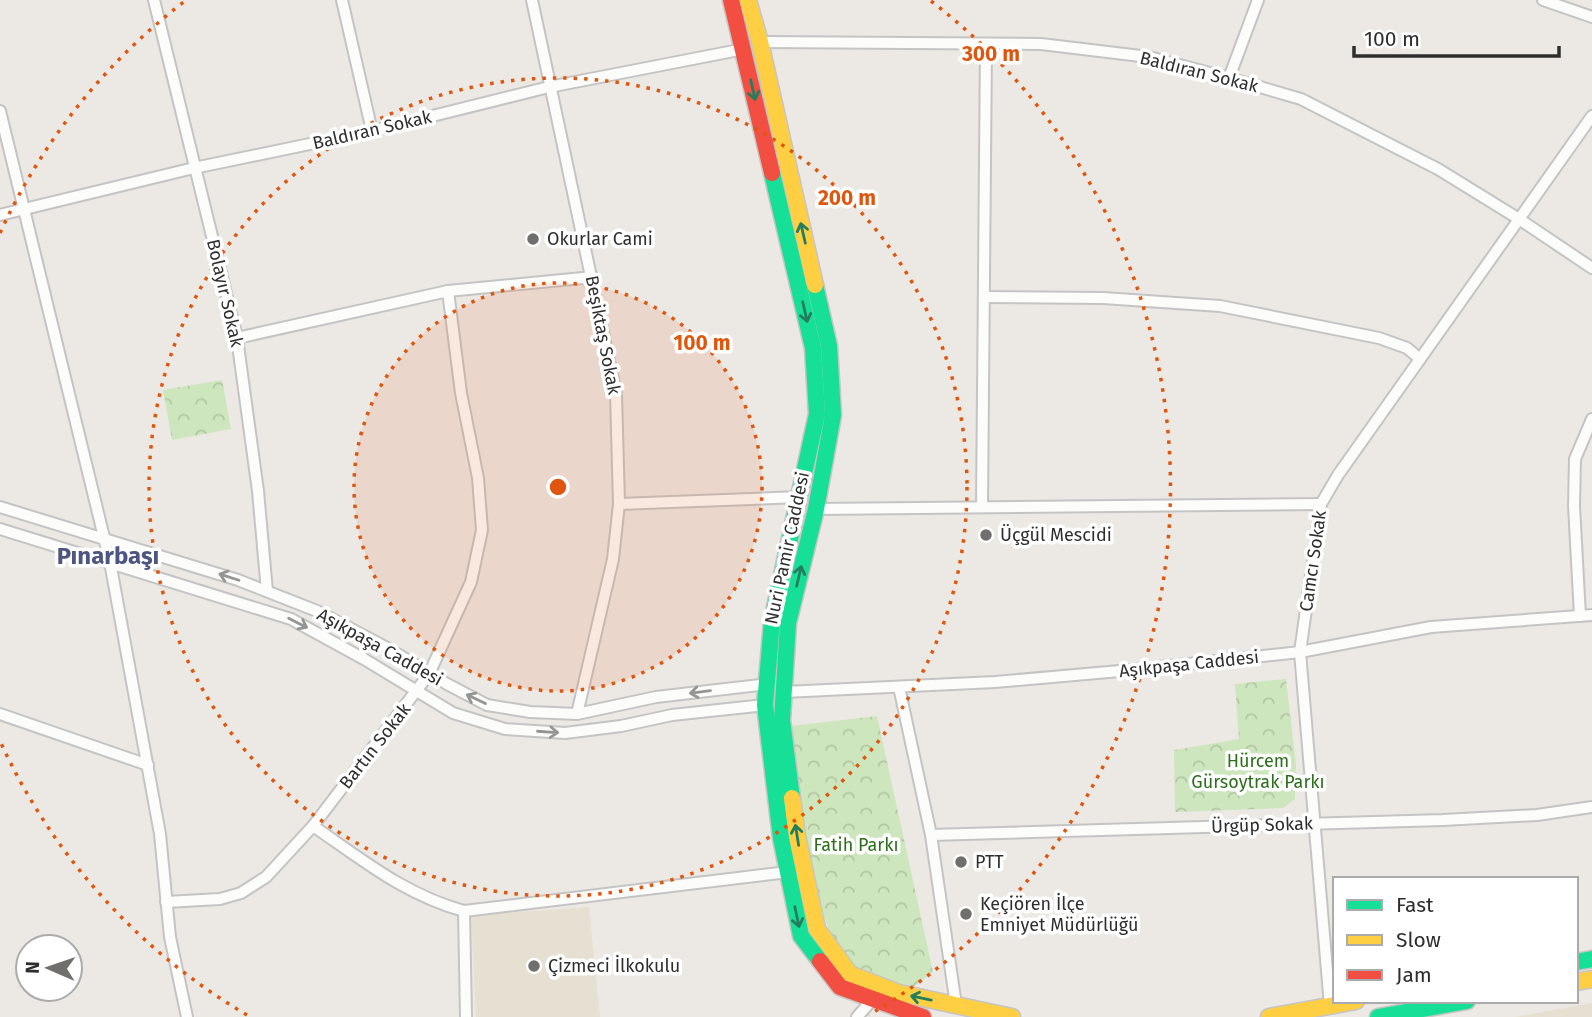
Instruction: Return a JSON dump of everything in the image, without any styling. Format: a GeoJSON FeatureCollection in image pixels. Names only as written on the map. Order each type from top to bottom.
{"type":"FeatureCollection","features":[{"type":"Feature","properties":{"kind":"main road","name":"Nuri Pamir Caddesi"},"geometry":{"type":"LineString","coordinates":[[731,0],[813,348],[817,414],[772,621],[765,705],[781,838],[801,936],[840,987],[923,1017]]}},
{"type":"Feature","properties":{"kind":"main road","name":"Nuri Pamir Caddesi"},"geometry":{"type":"LineString","coordinates":[[748,0],[829,346],[833,415],[816,509],[788,623],[782,720],[797,836],[817,929],[850,974],[899,993],[1012,1017]]}},
{"type":"Feature","properties":{"kind":"main road"},"geometry":{"type":"LineString","coordinates":[[765,705],[783,692],[768,684]]}},
{"type":"Feature","properties":{"kind":"main road"},"geometry":{"type":"LineString","coordinates":[[1269,1017],[1346,1003]]}},
{"type":"Feature","properties":{"kind":"main road"},"geometry":{"type":"LineString","coordinates":[[1378,1017],[1456,1003]]}},
{"type":"Feature","properties":{"kind":"street","name":"Bolayır Sokak"},"geometry":{"type":"LineString","coordinates":[[154,0],[237,338],[258,491],[267,591]]}},
{"type":"Feature","properties":{"kind":"street"},"geometry":{"type":"LineString","coordinates":[[342,0],[372,131]]}},
{"type":"Feature","properties":{"kind":"street","name":"Beşiktaş Sokak"},"geometry":{"type":"LineString","coordinates":[[532,0],[616,394],[620,504],[613,559],[577,714]]}},
{"type":"Feature","properties":{"kind":"street"},"geometry":{"type":"LineString","coordinates":[[1229,78],[1258,0]]}},
{"type":"Feature","properties":{"kind":"street"},"geometry":{"type":"LineString","coordinates":[[1543,0],[1592,17]]}},
{"type":"Feature","properties":{"kind":"street","name":"Baldıran Sokak"},"geometry":{"type":"LineString","coordinates":[[760,43],[1041,44],[1149,57],[1229,78],[1301,99],[1438,169],[1592,268]]}},
{"type":"Feature","properties":{"kind":"street"},"geometry":{"type":"LineString","coordinates":[[982,507],[986,297],[986,45]]}},
{"type":"Feature","properties":{"kind":"street","name":"Baldıran Sokak"},"geometry":{"type":"LineString","coordinates":[[0,215],[194,169],[372,131],[549,87],[744,49]]}},
{"type":"Feature","properties":{"kind":"street"},"geometry":{"type":"LineString","coordinates":[[0,111],[110,562],[160,834],[170,937],[187,1017]]}},
{"type":"Feature","properties":{"kind":"street","name":"Camcı Sokak"},"geometry":{"type":"LineString","coordinates":[[1330,1006],[1300,652],[1321,504],[1338,475],[1592,116]]}},
{"type":"Feature","properties":{"kind":"street"},"geometry":{"type":"LineString","coordinates":[[237,338],[447,291],[593,277]]}},
{"type":"Feature","properties":{"kind":"street","name":"Bartın Sokak"},"geometry":{"type":"LineString","coordinates":[[166,902],[220,899],[241,893],[266,877],[313,826],[429,674],[471,582],[482,530],[478,478],[461,393],[447,291]]}},
{"type":"Feature","properties":{"kind":"street"},"geometry":{"type":"LineString","coordinates":[[986,297],[1103,298],[1220,306],[1379,338],[1407,348],[1420,359]]}},
{"type":"Feature","properties":{"kind":"street"},"geometry":{"type":"LineString","coordinates":[[1586,615],[1574,506],[1575,459],[1592,419]]}},
{"type":"Feature","properties":{"kind":"street"},"geometry":{"type":"LineString","coordinates":[[620,504],[800,496]]}},
{"type":"Feature","properties":{"kind":"street"},"geometry":{"type":"LineString","coordinates":[[816,509],[1321,504]]}},
{"type":"Feature","properties":{"kind":"street","name":"Aşıkpaşa Caddesi"},"geometry":{"type":"LineString","coordinates":[[0,507],[267,591],[317,611],[487,705],[530,712],[577,714],[656,697],[768,684]]}},
{"type":"Feature","properties":{"kind":"street","name":"Aşıkpaşa Caddesi"},"geometry":{"type":"LineString","coordinates":[[0,529],[291,619],[453,713],[505,729],[565,733],[621,726],[672,715],[765,705]]}},
{"type":"Feature","properties":{"kind":"street","name":"Aşıkpaşa Caddesi"},"geometry":{"type":"LineString","coordinates":[[783,692],[995,682],[1300,652],[1431,627],[1586,615]]}},
{"type":"Feature","properties":{"kind":"street"},"geometry":{"type":"LineString","coordinates":[[900,687],[931,835],[956,1005]]}},
{"type":"Feature","properties":{"kind":"street"},"geometry":{"type":"LineString","coordinates":[[0,714],[148,765]]}},
{"type":"Feature","properties":{"kind":"street","name":"Ürgüp Sokak"},"geometry":{"type":"LineString","coordinates":[[931,835],[1537,815],[1592,807]]}},
{"type":"Feature","properties":{"kind":"street"},"geometry":{"type":"LineString","coordinates":[[313,826],[395,883],[434,903],[464,911],[788,872]]}},
{"type":"Feature","properties":{"kind":"street"},"geometry":{"type":"LineString","coordinates":[[464,911],[466,1017]]}},
{"type":"Feature","properties":{"kind":"street"},"geometry":{"type":"LineString","coordinates":[[857,1017],[872,1000]]}},
{"type":"Feature","properties":{"kind":"shaded area","name":"Çizmeci İlkokulu"},"geometry":{"type":"Polygon","coordinates":[[[589,907],[600,1017],[476,1017],[471,915],[589,907]]]}},
{"type":"Feature","properties":{"kind":"shaded area"},"geometry":{"type":"Polygon","coordinates":[[[1592,1003],[1592,1017],[1515,1017],[1592,1003]]]}},
{"type":"Feature","properties":{"kind":"green space"},"geometry":{"type":"Polygon","coordinates":[[[222,380],[231,429],[172,440],[163,390],[222,380]]]}},
{"type":"Feature","properties":{"kind":"green space","name":"Hürcem Gürsoytrak Parkı"},"geometry":{"type":"Polygon","coordinates":[[[1286,679],[1296,765],[1295,799],[1283,808],[1175,812],[1174,750],[1239,739],[1235,684],[1286,679]]]}},
{"type":"Feature","properties":{"kind":"green space","name":"Fatih Parkı"},"geometry":{"type":"Polygon","coordinates":[[[877,716],[933,972],[913,987],[864,972],[841,950],[827,923],[816,891],[802,819],[791,726],[877,716]]]}},
{"type":"Feature","properties":{"kind":"traffic: fast"},"geometry":{"type":"LineString","coordinates":[[772,173],[813,348],[817,414],[772,621],[765,705],[781,838],[801,936],[820,961]]}},
{"type":"Feature","properties":{"kind":"traffic: fast"},"geometry":{"type":"LineString","coordinates":[[792,798],[782,720],[788,623],[816,509],[833,415],[829,346],[815,285]]}},
{"type":"Feature","properties":{"kind":"traffic: fast"},"geometry":{"type":"LineString","coordinates":[[1578,962],[1592,959]]}},
{"type":"Feature","properties":{"kind":"traffic: fast"},"geometry":{"type":"LineString","coordinates":[[1378,1017],[1456,1003]]}},
{"type":"Feature","properties":{"kind":"traffic: slow"},"geometry":{"type":"LineString","coordinates":[[748,0],[815,285]]}},
{"type":"Feature","properties":{"kind":"traffic: slow"},"geometry":{"type":"LineString","coordinates":[[792,798],[797,836],[817,929],[850,974],[899,993],[1012,1017]]}},
{"type":"Feature","properties":{"kind":"traffic: slow"},"geometry":{"type":"LineString","coordinates":[[1578,982],[1592,979]]}},
{"type":"Feature","properties":{"kind":"traffic: slow"},"geometry":{"type":"LineString","coordinates":[[1269,1017],[1345,1003]]}},
{"type":"Feature","properties":{"kind":"traffic: jam"},"geometry":{"type":"LineString","coordinates":[[731,0],[772,173]]}},
{"type":"Feature","properties":{"kind":"traffic: jam"},"geometry":{"type":"LineString","coordinates":[[820,961],[840,987],[923,1017]]}},
{"type":"Feature","properties":{"kind":"place","name":"Okurlar Cami"},"geometry":{"type":"Point","coordinates":[533,239]}},
{"type":"Feature","properties":{"kind":"place","name":"Üçgül Mescidi"},"geometry":{"type":"Point","coordinates":[986,535]}},
{"type":"Feature","properties":{"kind":"place","name":"PTT"},"geometry":{"type":"Point","coordinates":[961,862]}},
{"type":"Feature","properties":{"kind":"place","name":"Keçiören İlçe Emniyet Müdürlüğü"},"geometry":{"type":"Point","coordinates":[966,914]}},
{"type":"Feature","properties":{"kind":"place","name":"Çizmeci İlkokulu"},"geometry":{"type":"Point","coordinates":[534,966]}},
{"type":"Feature","properties":{"kind":"district","name":"Pınarbaşı"},"geometry":{"type":"Point","coordinates":[108,556]}}]}
